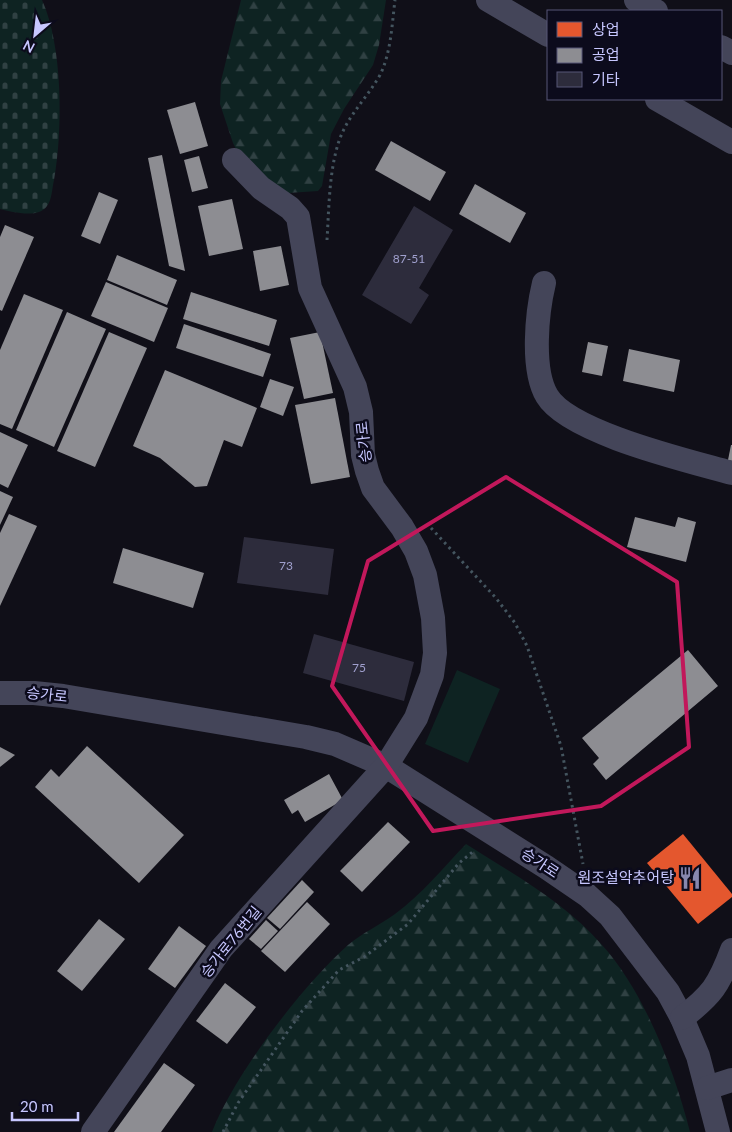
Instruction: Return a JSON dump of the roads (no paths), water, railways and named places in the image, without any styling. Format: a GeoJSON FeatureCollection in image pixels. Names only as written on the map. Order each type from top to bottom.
{"type":"FeatureCollection","features":[{"type":"Feature","properties":{"kind":"street"},"geometry":{"type":"LineString","coordinates":[[488,0],[547,33]]}},
{"type":"Feature","properties":{"kind":"street"},"geometry":{"type":"LineString","coordinates":[[636,0],[654,10]]}},
{"type":"Feature","properties":{"kind":"street"},"geometry":{"type":"LineString","coordinates":[[659,100],[732,142]]}},
{"type":"Feature","properties":{"kind":"street","name":"승가로"},"geometry":{"type":"LineString","coordinates":[[234,160],[261,188],[290,208],[298,217],[302,230],[305,268],[310,288],[355,387],[361,412],[363,455],[373,488],[402,527],[416,551],[425,575],[433,618],[435,652],[432,675],[416,718],[386,766]]}},
{"type":"Feature","properties":{"kind":"street"},"geometry":{"type":"LineString","coordinates":[[544,283],[537,321],[540,375],[546,394],[554,404],[563,412],[586,424],[626,441],[732,473]]}},
{"type":"Feature","properties":{"kind":"street","name":"승가로"},"geometry":{"type":"LineString","coordinates":[[0,692],[34,693],[90,700],[306,737],[335,744],[386,766],[588,895],[610,916],[638,950],[668,992],[682,1018],[698,1056],[718,1132]]}},
{"type":"Feature","properties":{"kind":"street","name":"승가로76번길"},"geometry":{"type":"LineString","coordinates":[[93,1132],[221,949],[386,766]]}},
{"type":"Feature","properties":{"kind":"street"},"geometry":{"type":"LineString","coordinates":[[682,1018],[713,990],[721,980],[732,950]]}},
{"type":"Feature","properties":{"kind":"street"},"geometry":{"type":"LineString","coordinates":[[707,1088],[732,1080]]}},
{"type":"Feature","properties":{"kind":"place","name":"원조설악추어탕"},"geometry":{"type":"Point","coordinates":[690,878]}}]}
